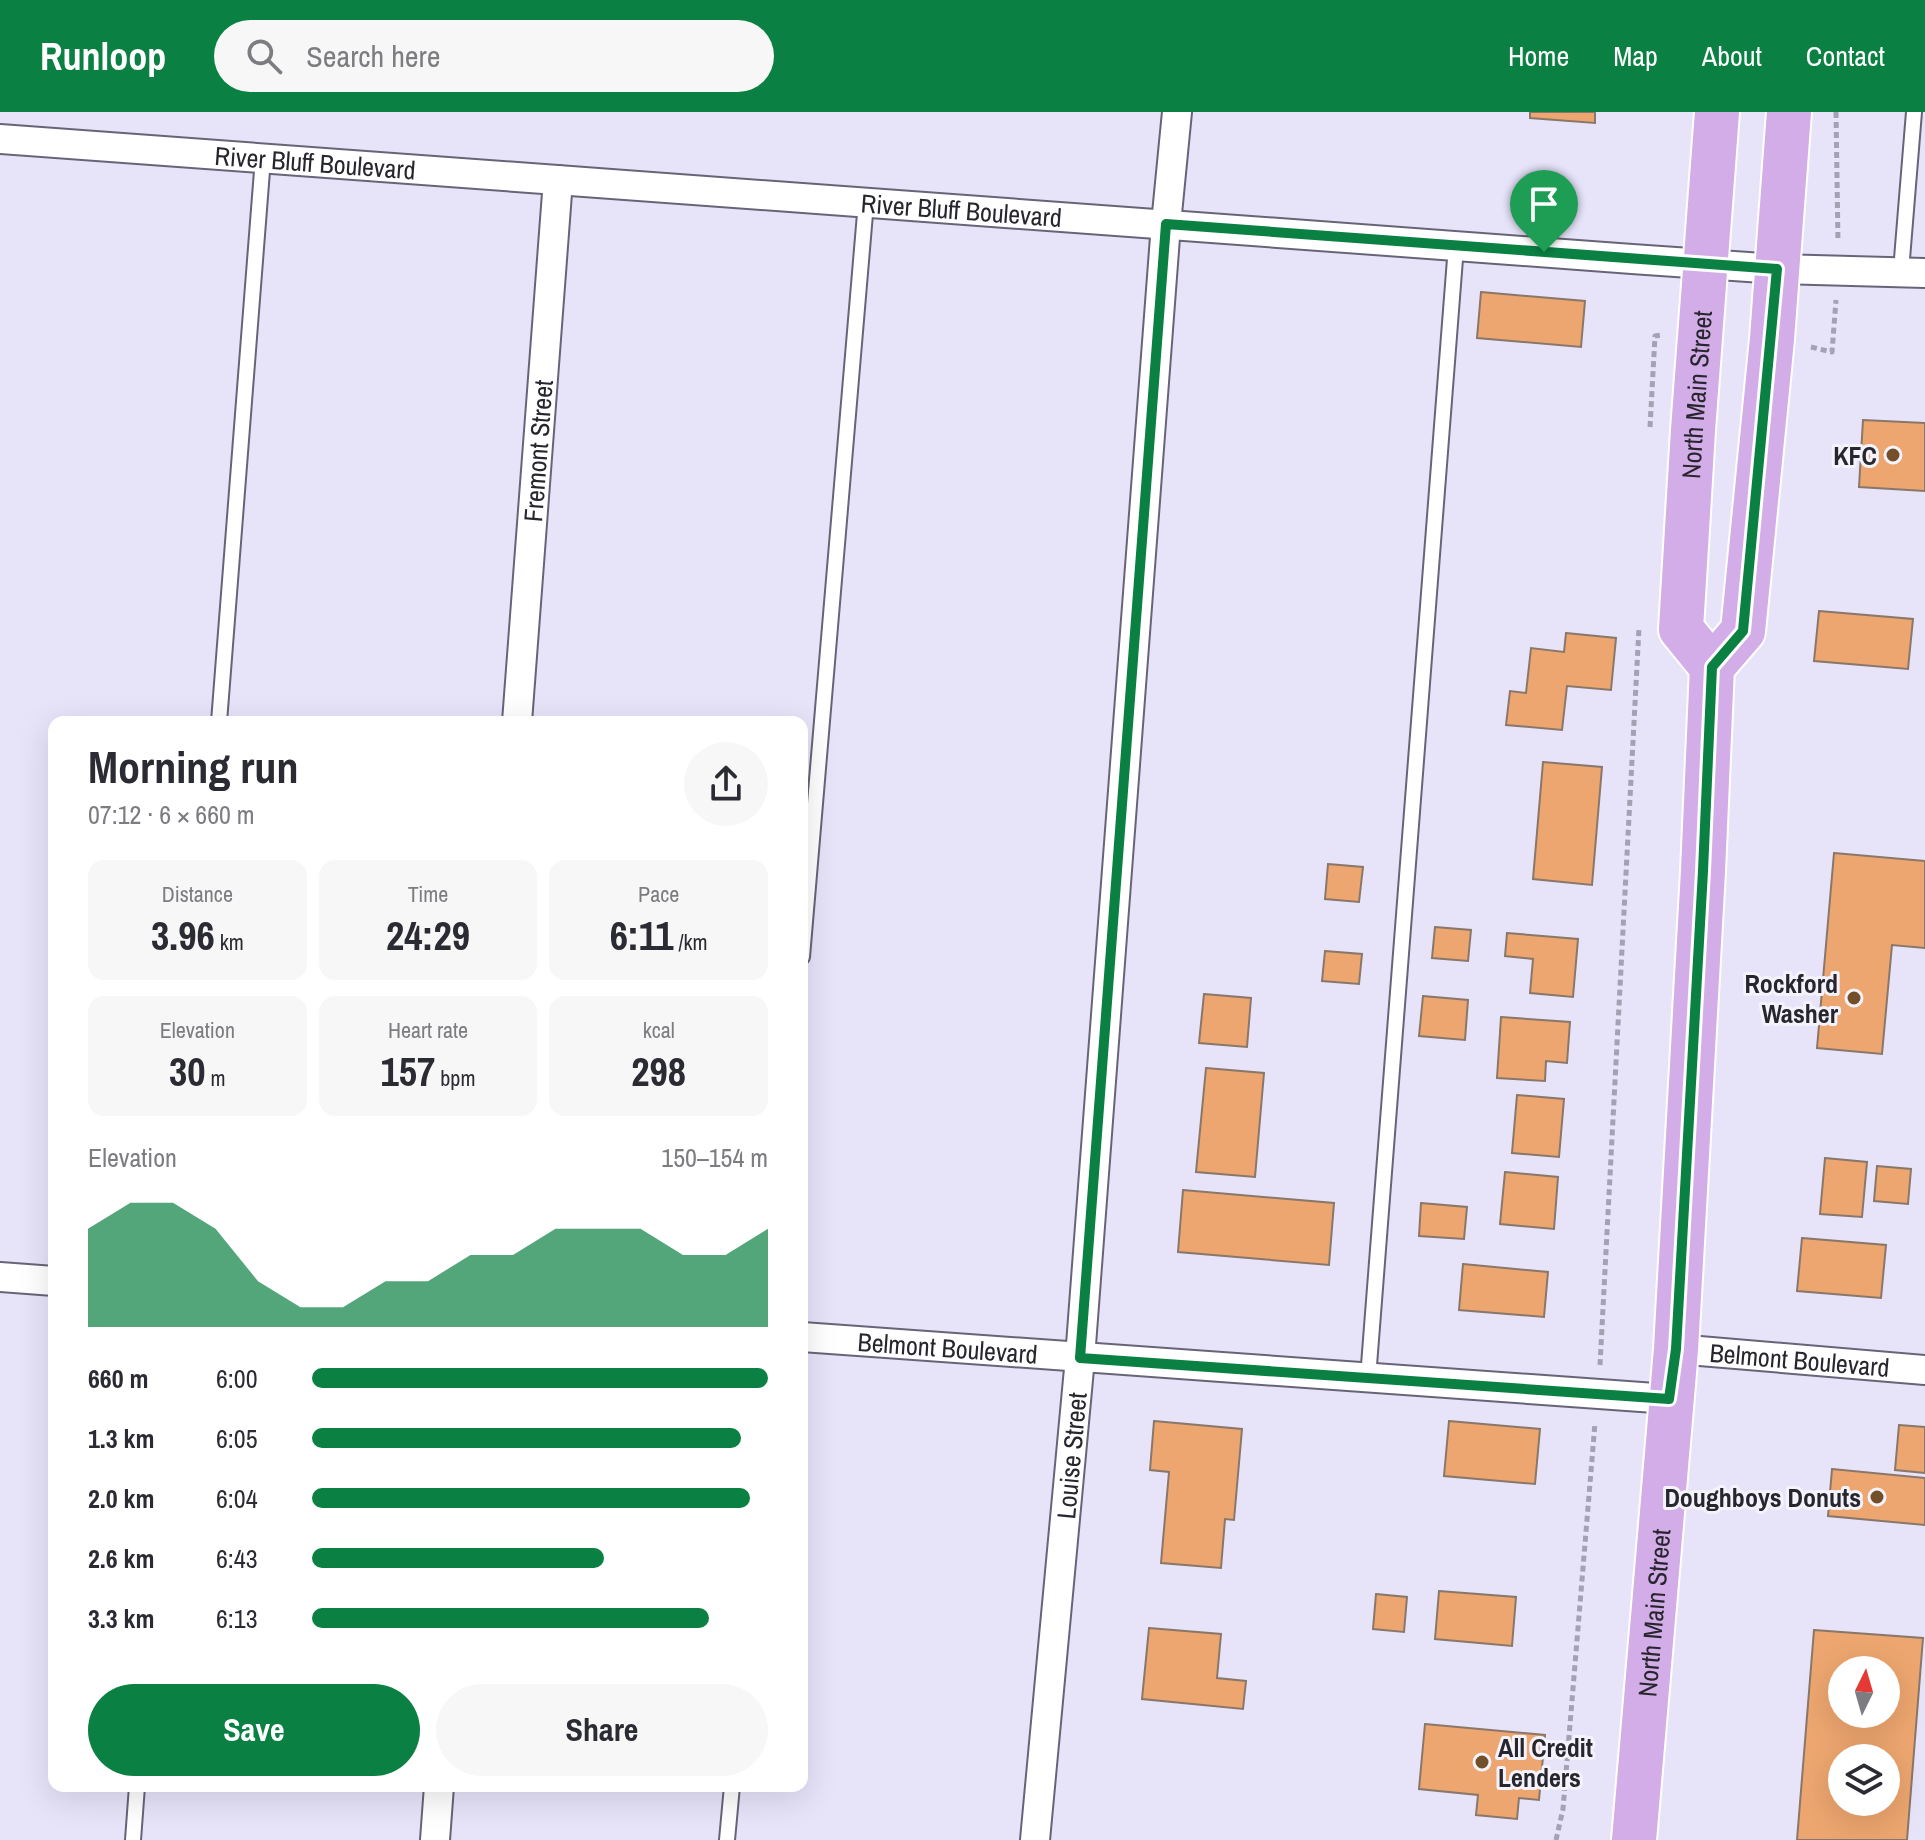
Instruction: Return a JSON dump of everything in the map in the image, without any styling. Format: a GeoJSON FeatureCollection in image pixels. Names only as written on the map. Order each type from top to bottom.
{"type":"FeatureCollection","features":[{"type":"Feature","properties":{"kind":"main road","name":"North Main Street"},"geometry":{"type":"LineString","coordinates":[[1634,1840],[1669,1399],[1676,1349],[1703,871],[1712,667],[1681,629],[1717,112]]}},
{"type":"Feature","properties":{"kind":"main road"},"geometry":{"type":"LineString","coordinates":[[1712,667],[1743,631],[1789,112]]}},
{"type":"Feature","properties":{"kind":"street","name":"Louise Street"},"geometry":{"type":"LineString","coordinates":[[1035,1840],[1080,1358],[1177,112]]}},
{"type":"Feature","properties":{"kind":"street","name":"River Bluff Boulevard"},"geometry":{"type":"LineString","coordinates":[[0,139],[1777,269],[1913,272]]}},
{"type":"Feature","properties":{"kind":"street","name":"Fremont Street"},"geometry":{"type":"LineString","coordinates":[[517,716],[558,180]]}},
{"type":"Feature","properties":{"kind":"street"},"geometry":{"type":"LineString","coordinates":[[0,1277],[48,1281]]}},
{"type":"Feature","properties":{"kind":"street","name":"Belmont Boulevard"},"geometry":{"type":"LineString","coordinates":[[808,1337],[1669,1399]]}},
{"type":"Feature","properties":{"kind":"street","name":"Belmont Boulevard"},"geometry":{"type":"LineString","coordinates":[[1676,1349],[1925,1370]]}},
{"type":"Feature","properties":{"kind":"street"},"geometry":{"type":"LineString","coordinates":[[435,1840],[439,1792]]}},
{"type":"Feature","properties":{"kind":"lane"},"geometry":{"type":"LineString","coordinates":[[1913,272],[1914,112]]}},
{"type":"Feature","properties":{"kind":"lane"},"geometry":{"type":"LineString","coordinates":[[219,716],[263,158]]}},
{"type":"Feature","properties":{"kind":"lane"},"geometry":{"type":"LineString","coordinates":[[808,886],[866,202]]}},
{"type":"Feature","properties":{"kind":"lane"},"geometry":{"type":"LineString","coordinates":[[1368,1378],[1456,246]]}},
{"type":"Feature","properties":{"kind":"lane"},"geometry":{"type":"LineString","coordinates":[[133,1840],[137,1792]]}},
{"type":"Feature","properties":{"kind":"lane"},"geometry":{"type":"LineString","coordinates":[[727,1840],[731,1792]]}},
{"type":"Feature","properties":{"kind":"path"},"geometry":{"type":"LineString","coordinates":[[1650,428],[1655,336],[1672,335]]}},
{"type":"Feature","properties":{"kind":"path"},"geometry":{"type":"LineString","coordinates":[[1602,1325],[1640,616]]}},
{"type":"Feature","properties":{"kind":"path"},"geometry":{"type":"LineString","coordinates":[[1556,1840],[1563,1809],[1595,1421]]}},
{"type":"Feature","properties":{"kind":"building"},"geometry":{"type":"Polygon","coordinates":[[[1530,112],[1595,112],[1595,123],[1530,118],[1530,112]]]}},
{"type":"Feature","properties":{"kind":"building"},"geometry":{"type":"Polygon","coordinates":[[[1481,292],[1585,301],[1581,347],[1477,338],[1481,292]]]}},
{"type":"Feature","properties":{"kind":"building","name":"KFC"},"geometry":{"type":"Polygon","coordinates":[[[1863,420],[1925,423],[1925,491],[1859,487],[1863,420]]]}},
{"type":"Feature","properties":{"kind":"building"},"geometry":{"type":"Polygon","coordinates":[[[1819,611],[1913,619],[1908,669],[1814,661],[1819,611]]]}},
{"type":"Feature","properties":{"kind":"building"},"geometry":{"type":"Polygon","coordinates":[[[1566,633],[1616,638],[1611,690],[1567,686],[1562,730],[1506,725],[1510,691],[1526,693],[1531,648],[1564,652],[1566,633]]]}},
{"type":"Feature","properties":{"kind":"building"},"geometry":{"type":"Polygon","coordinates":[[[1543,762],[1602,767],[1592,885],[1533,879],[1543,762]]]}},
{"type":"Feature","properties":{"kind":"building","name":"Rockford Washer"},"geometry":{"type":"Polygon","coordinates":[[[1834,853],[1925,861],[1925,948],[1892,945],[1882,1054],[1817,1048],[1834,853]]]}},
{"type":"Feature","properties":{"kind":"building"},"geometry":{"type":"Polygon","coordinates":[[[1328,864],[1363,867],[1359,902],[1325,899],[1328,864]]]}},
{"type":"Feature","properties":{"kind":"building"},"geometry":{"type":"Polygon","coordinates":[[[1435,927],[1471,930],[1468,961],[1432,958],[1435,927]]]}},
{"type":"Feature","properties":{"kind":"building"},"geometry":{"type":"Polygon","coordinates":[[[1507,933],[1578,939],[1573,997],[1530,993],[1533,959],[1505,956],[1507,933]]]}},
{"type":"Feature","properties":{"kind":"building"},"geometry":{"type":"Polygon","coordinates":[[[1325,951],[1362,954],[1359,984],[1322,981],[1325,951]]]}},
{"type":"Feature","properties":{"kind":"building"},"geometry":{"type":"Polygon","coordinates":[[[1204,994],[1251,998],[1247,1047],[1199,1043],[1204,994]]]}},
{"type":"Feature","properties":{"kind":"building"},"geometry":{"type":"Polygon","coordinates":[[[1423,996],[1468,1000],[1465,1040],[1419,1036],[1423,996]]]}},
{"type":"Feature","properties":{"kind":"building"},"geometry":{"type":"Polygon","coordinates":[[[1501,1017],[1570,1022],[1567,1063],[1546,1061],[1545,1081],[1497,1078],[1501,1017]]]}},
{"type":"Feature","properties":{"kind":"building"},"geometry":{"type":"Polygon","coordinates":[[[1206,1068],[1264,1073],[1255,1177],[1196,1172],[1206,1068]]]}},
{"type":"Feature","properties":{"kind":"building"},"geometry":{"type":"Polygon","coordinates":[[[1517,1095],[1564,1099],[1559,1157],[1512,1153],[1517,1095]]]}},
{"type":"Feature","properties":{"kind":"building"},"geometry":{"type":"Polygon","coordinates":[[[1825,1158],[1867,1162],[1862,1217],[1820,1214],[1825,1158]]]}},
{"type":"Feature","properties":{"kind":"building"},"geometry":{"type":"Polygon","coordinates":[[[1877,1166],[1911,1169],[1908,1204],[1874,1201],[1877,1166]]]}},
{"type":"Feature","properties":{"kind":"building"},"geometry":{"type":"Polygon","coordinates":[[[1505,1172],[1558,1177],[1554,1229],[1500,1224],[1505,1172]]]}},
{"type":"Feature","properties":{"kind":"building"},"geometry":{"type":"Polygon","coordinates":[[[1183,1190],[1334,1203],[1329,1265],[1178,1252],[1183,1190]]]}},
{"type":"Feature","properties":{"kind":"building"},"geometry":{"type":"Polygon","coordinates":[[[1421,1203],[1467,1207],[1464,1239],[1419,1236],[1421,1203]]]}},
{"type":"Feature","properties":{"kind":"building"},"geometry":{"type":"Polygon","coordinates":[[[1802,1238],[1886,1245],[1881,1298],[1797,1291],[1802,1238]]]}},
{"type":"Feature","properties":{"kind":"building"},"geometry":{"type":"Polygon","coordinates":[[[1463,1264],[1548,1272],[1544,1317],[1459,1310],[1463,1264]]]}},
{"type":"Feature","properties":{"kind":"building"},"geometry":{"type":"Polygon","coordinates":[[[1154,1421],[1242,1429],[1234,1520],[1225,1519],[1221,1568],[1161,1563],[1169,1472],[1150,1470],[1154,1421]]]}},
{"type":"Feature","properties":{"kind":"building"},"geometry":{"type":"Polygon","coordinates":[[[1449,1421],[1540,1429],[1535,1484],[1444,1476],[1449,1421]]]}},
{"type":"Feature","properties":{"kind":"building"},"geometry":{"type":"Polygon","coordinates":[[[1899,1425],[1925,1427],[1925,1473],[1895,1470],[1899,1425]]]}},
{"type":"Feature","properties":{"kind":"building","name":"Doughboys Donuts"},"geometry":{"type":"Polygon","coordinates":[[[1832,1469],[1925,1478],[1925,1525],[1828,1516],[1832,1469]]]}},
{"type":"Feature","properties":{"kind":"building"},"geometry":{"type":"Polygon","coordinates":[[[1439,1591],[1516,1597],[1512,1646],[1435,1639],[1439,1591]]]}},
{"type":"Feature","properties":{"kind":"building"},"geometry":{"type":"Polygon","coordinates":[[[1376,1594],[1407,1597],[1404,1632],[1373,1629],[1376,1594]]]}},
{"type":"Feature","properties":{"kind":"building"},"geometry":{"type":"Polygon","coordinates":[[[1149,1628],[1221,1634],[1217,1678],[1246,1681],[1243,1709],[1142,1699],[1149,1628]]]}},
{"type":"Feature","properties":{"kind":"building"},"geometry":{"type":"Polygon","coordinates":[[[1814,1630],[1923,1638],[1907,1840],[1797,1840],[1814,1630]]]}},
{"type":"Feature","properties":{"kind":"building","name":"All Credit Lenders"},"geometry":{"type":"Polygon","coordinates":[[[1425,1724],[1545,1735],[1539,1800],[1519,1798],[1517,1819],[1476,1815],[1478,1795],[1419,1789],[1425,1724]]]}},
{"type":"Feature","properties":{"kind":"place","name":"KFC"},"geometry":{"type":"Point","coordinates":[1893,455]}},
{"type":"Feature","properties":{"kind":"place","name":"Rockford Washer"},"geometry":{"type":"Point","coordinates":[1854,998]}},
{"type":"Feature","properties":{"kind":"place","name":"Doughboys Donuts"},"geometry":{"type":"Point","coordinates":[1877,1497]}},
{"type":"Feature","properties":{"kind":"place","name":"All Credit Lenders"},"geometry":{"type":"Point","coordinates":[1482,1762]}},
{"type":"Feature","properties":{"kind":"route"},"geometry":{"type":"LineString","coordinates":[[1166,224],[1544,252],[1777,269],[1743,631],[1712,667],[1676,1349],[1669,1399],[1080,1358],[1166,224]]}}]}
